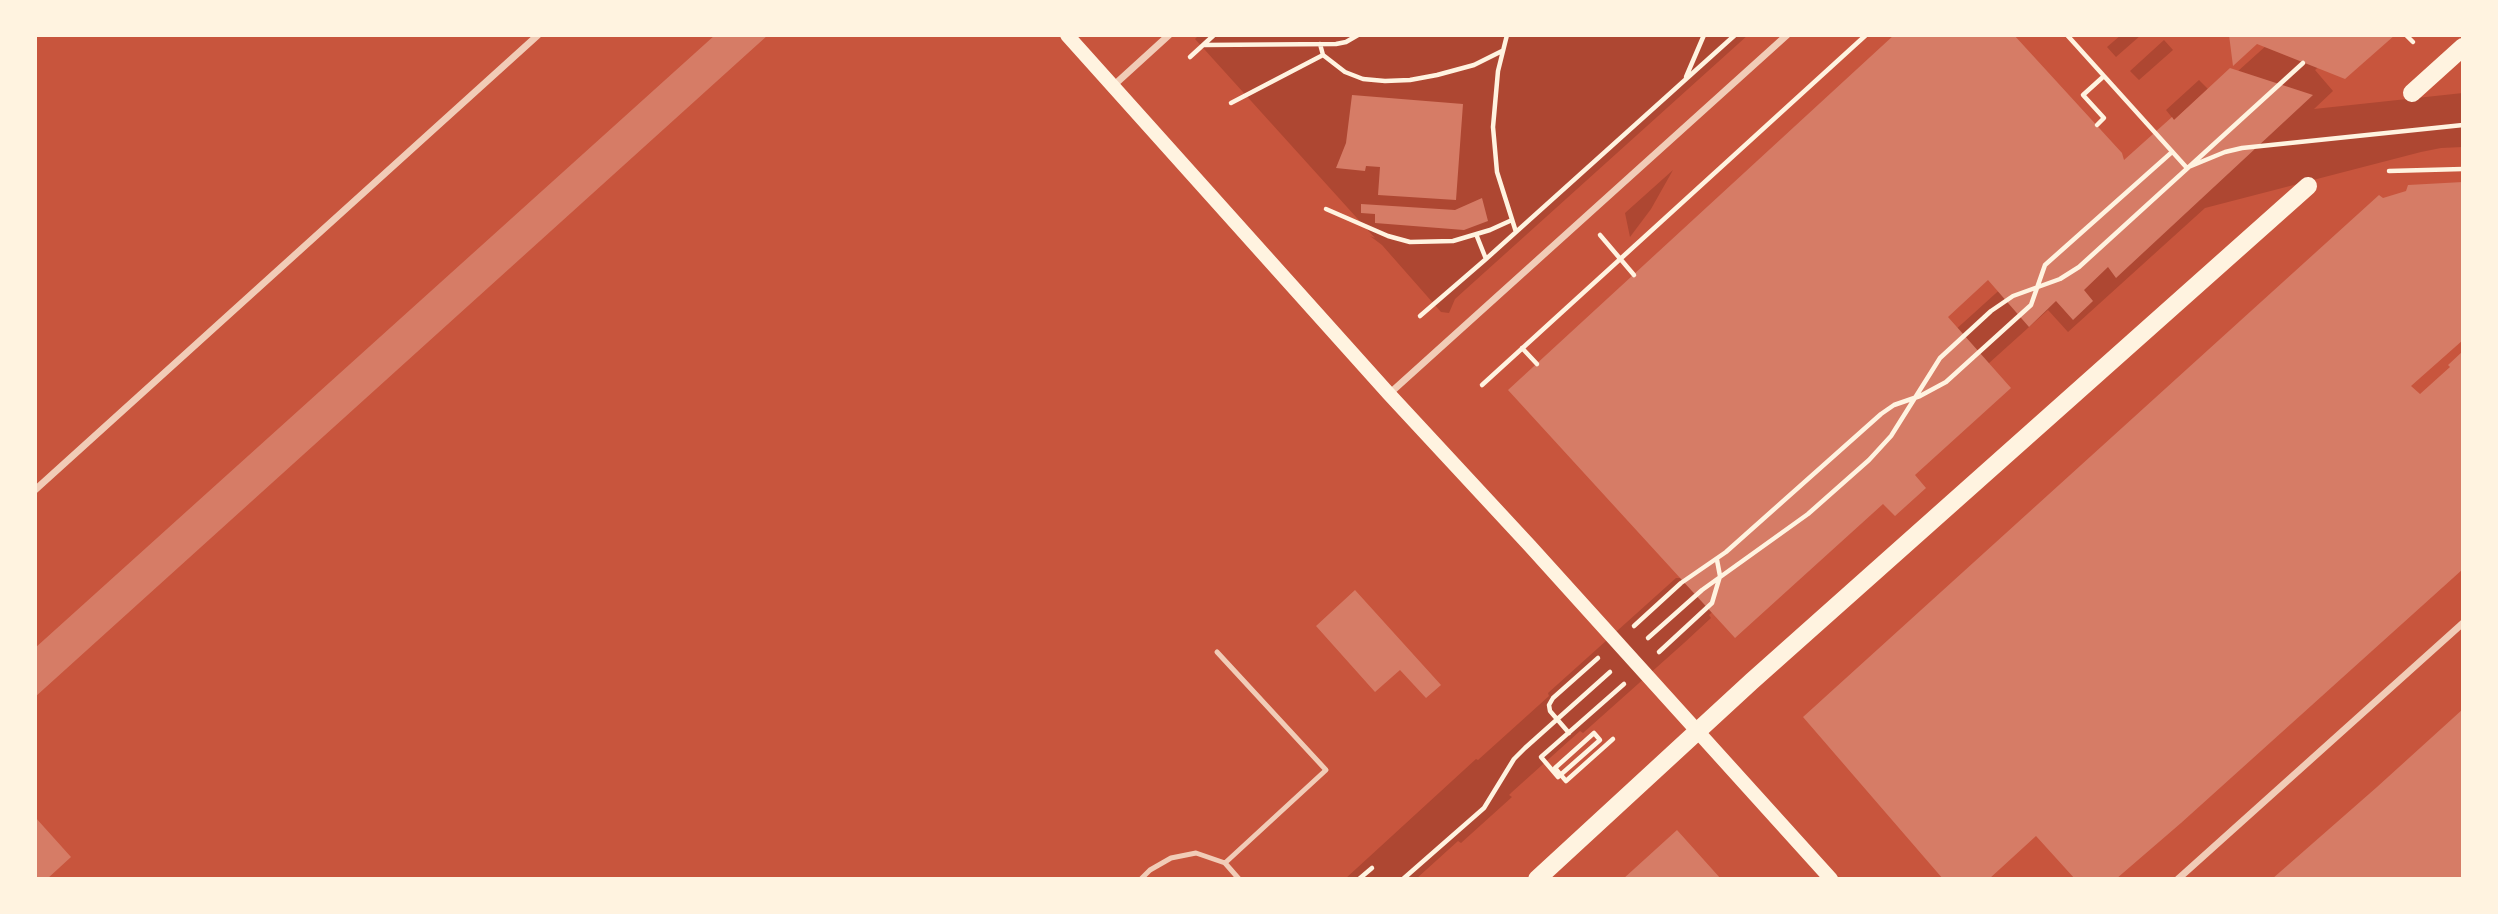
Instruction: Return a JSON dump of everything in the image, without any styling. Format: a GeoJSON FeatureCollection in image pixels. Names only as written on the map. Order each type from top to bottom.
{"type":"FeatureCollection","features":[{"type":"Feature","properties":{"kind":"main road"},"geometry":{"type":"LineString","coordinates":[[1067,35],[1389,394],[1699,731],[1831,879]]}},
{"type":"Feature","properties":{"kind":"main road"},"geometry":{"type":"LineString","coordinates":[[2412,93],[2463,47]]}},
{"type":"Feature","properties":{"kind":"main road"},"geometry":{"type":"LineString","coordinates":[[1537,879],[2308,186]]}},
{"type":"Feature","properties":{"kind":"street"},"geometry":{"type":"LineString","coordinates":[[35,490],[538,35]]}},
{"type":"Feature","properties":{"kind":"street"},"geometry":{"type":"LineString","coordinates":[[1113,86],[1169,35]]}},
{"type":"Feature","properties":{"kind":"street"},"geometry":{"type":"LineString","coordinates":[[1389,394],[1787,35]]}},
{"type":"Feature","properties":{"kind":"street"},"geometry":{"type":"LineString","coordinates":[[2178,879],[2463,623]]}},
{"type":"Feature","properties":{"kind":"lane"},"geometry":{"type":"LineString","coordinates":[[1217,652],[1326,770],[1225,863]]}},
{"type":"Feature","properties":{"kind":"lane"},"geometry":{"type":"LineString","coordinates":[[1141,879],[1150,870],[1171,858],[1196,853],[1225,863],[1240,879]]}},
{"type":"Feature","properties":{"kind":"path"},"geometry":{"type":"LineString","coordinates":[[1190,57],[1214,35]]}},
{"type":"Feature","properties":{"kind":"path"},"geometry":{"type":"LineString","coordinates":[[1204,45],[1320,44],[1346,42],[1358,35]]}},
{"type":"Feature","properties":{"kind":"path"},"geometry":{"type":"LineString","coordinates":[[1507,35],[1495,94],[1494,147],[1497,172],[1516,232]]}},
{"type":"Feature","properties":{"kind":"path"},"geometry":{"type":"LineString","coordinates":[[1685,80],[1704,35]]}},
{"type":"Feature","properties":{"kind":"path"},"geometry":{"type":"LineString","coordinates":[[1420,316],[1735,35]]}},
{"type":"Feature","properties":{"kind":"path"},"geometry":{"type":"LineString","coordinates":[[1482,385],[1866,35]]}},
{"type":"Feature","properties":{"kind":"path"},"geometry":{"type":"LineString","coordinates":[[2067,35],[2187,168]]}},
{"type":"Feature","properties":{"kind":"path"},"geometry":{"type":"LineString","coordinates":[[2406,35],[2413,42]]}},
{"type":"Feature","properties":{"kind":"path"},"geometry":{"type":"LineString","coordinates":[[1320,44],[1323,55],[1345,72],[1363,79],[1385,81],[1437,75],[1474,65],[1503,51]]}},
{"type":"Feature","properties":{"kind":"path"},"geometry":{"type":"LineString","coordinates":[[1231,103],[1323,55]]}},
{"type":"Feature","properties":{"kind":"path"},"geometry":{"type":"LineString","coordinates":[[1639,646],[1702,590],[1808,514],[1852,475],[1891,436],[1940,358],[1961,337],[2001,303],[2060,279],[2079,267],[2303,63]]}},
{"type":"Feature","properties":{"kind":"path"},"geometry":{"type":"LineString","coordinates":[[2097,125],[2105,118],[2083,95],[2104,76]]}},
{"type":"Feature","properties":{"kind":"path"},"geometry":{"type":"LineString","coordinates":[[2187,168],[2242,148],[2463,125]]}},
{"type":"Feature","properties":{"kind":"path"},"geometry":{"type":"LineString","coordinates":[[1727,552],[1881,414],[1894,405],[1946,382],[2031,305],[2045,265],[2172,152]]}},
{"type":"Feature","properties":{"kind":"path"},"geometry":{"type":"LineString","coordinates":[[2389,171],[2463,169]]}},
{"type":"Feature","properties":{"kind":"path"},"geometry":{"type":"LineString","coordinates":[[1326,209],[1388,236],[1410,242],[1454,241],[1512,220]]}},
{"type":"Feature","properties":{"kind":"path"},"geometry":{"type":"LineString","coordinates":[[1476,234],[1486,259]]}},
{"type":"Feature","properties":{"kind":"path"},"geometry":{"type":"LineString","coordinates":[[1600,236],[1634,275]]}},
{"type":"Feature","properties":{"kind":"path"},"geometry":{"type":"LineString","coordinates":[[1522,348],[1537,364]]}},
{"type":"Feature","properties":{"kind":"path"},"geometry":{"type":"LineString","coordinates":[[1403,879],[1484,808],[1514,759],[1611,671]]}},
{"type":"Feature","properties":{"kind":"path"},"geometry":{"type":"LineString","coordinates":[[1557,743],[1541,757],[1558,777],[1566,770],[1600,740],[1594,733],[1555,768],[1561,774],[1566,780],[1613,739]]}},
{"type":"Feature","properties":{"kind":"path"},"geometry":{"type":"LineString","coordinates":[[1360,879],[1372,868]]}},
{"type":"Feature","properties":{"kind":"shaded area"},"geometry":{"type":"Polygon","coordinates":[[[1199,35],[1748,35],[1455,299],[1449,313],[1441,312],[1382,245],[1370,236],[1375,238],[1195,39],[1199,35]]]}},
{"type":"Feature","properties":{"kind":"shaded area"},"geometry":{"type":"Polygon","coordinates":[[[2121,35],[2141,35],[2116,57],[2107,47],[2121,35]]]}},
{"type":"Feature","properties":{"kind":"shaded area"},"geometry":{"type":"Polygon","coordinates":[[[2278,35],[2355,35],[2315,70],[2333,91],[2314,109],[2463,93],[2463,147],[2421,152],[2205,208],[2068,332],[2048,310],[1709,615],[1711,618],[1684,643],[1512,792],[1509,795],[1512,797],[1461,843],[1458,841],[1416,879],[1345,879],[1549,696],[1548,693],[1974,313],[2016,275],[2014,273],[2278,35]]]}},
{"type":"Feature","properties":{"kind":"shaded area"},"geometry":{"type":"Polygon","coordinates":[[[2164,40],[2173,50],[2139,80],[2130,71],[2164,40]]]}},
{"type":"Feature","properties":{"kind":"shaded area"},"geometry":{"type":"Polygon","coordinates":[[[2199,80],[2208,89],[2174,120],[2166,110],[2199,80]]]}},
{"type":"Feature","properties":{"kind":"shaded area"},"geometry":{"type":"Polygon","coordinates":[[[1673,170],[1651,209],[1630,237],[1625,213],[1673,170]]]}},
{"type":"Feature","properties":{"kind":"building"},"geometry":{"type":"Polygon","coordinates":[[[715,35],[768,35],[35,697],[35,648],[715,35]]]}},
{"type":"Feature","properties":{"kind":"building"},"geometry":{"type":"Polygon","coordinates":[[[1894,35],[2014,35],[2122,153],[2124,160],[2172,117],[2174,120],[2230,68],[2313,95],[2116,278],[2108,267],[2084,290],[2093,301],[2073,320],[2056,301],[2029,327],[1988,280],[1948,317],[2011,388],[1915,475],[1926,488],[1895,516],[1883,504],[1735,638],[1508,390],[1894,35]]]}},
{"type":"Feature","properties":{"kind":"building"},"geometry":{"type":"Polygon","coordinates":[[[2229,35],[2395,35],[2345,79],[2257,44],[2233,66],[2229,35]]]}},
{"type":"Feature","properties":{"kind":"building"},"geometry":{"type":"Polygon","coordinates":[[[1352,95],[1463,104],[1456,200],[1378,195],[1380,167],[1366,166],[1365,171],[1336,168],[1346,143],[1352,95]]]}},
{"type":"Feature","properties":{"kind":"building"},"geometry":{"type":"Polygon","coordinates":[[[2463,182],[2463,340],[2411,386],[2420,394],[2450,367],[2448,365],[2463,351],[2463,569],[2116,879],[2075,879],[2036,836],[1989,879],[1943,879],[1803,717],[2379,195],[2383,198],[2406,191],[2408,185],[2463,182]]]}},
{"type":"Feature","properties":{"kind":"building"},"geometry":{"type":"Polygon","coordinates":[[[1482,198],[1488,221],[1464,230],[1375,223],[1375,214],[1361,213],[1361,204],[1455,210],[1482,198]]]}},
{"type":"Feature","properties":{"kind":"building"},"geometry":{"type":"Polygon","coordinates":[[[1355,590],[1441,685],[1426,698],[1400,670],[1375,692],[1316,626],[1355,590]]]}},
{"type":"Feature","properties":{"kind":"building"},"geometry":{"type":"Polygon","coordinates":[[[2463,709],[2463,879],[2272,879],[2377,787],[2463,709]]]}},
{"type":"Feature","properties":{"kind":"building"},"geometry":{"type":"Polygon","coordinates":[[[35,817],[71,857],[47,879],[35,879],[35,817]]]}},
{"type":"Feature","properties":{"kind":"building"},"geometry":{"type":"Polygon","coordinates":[[[1677,830],[1721,879],[1623,879],[1677,830]]]}}]}
